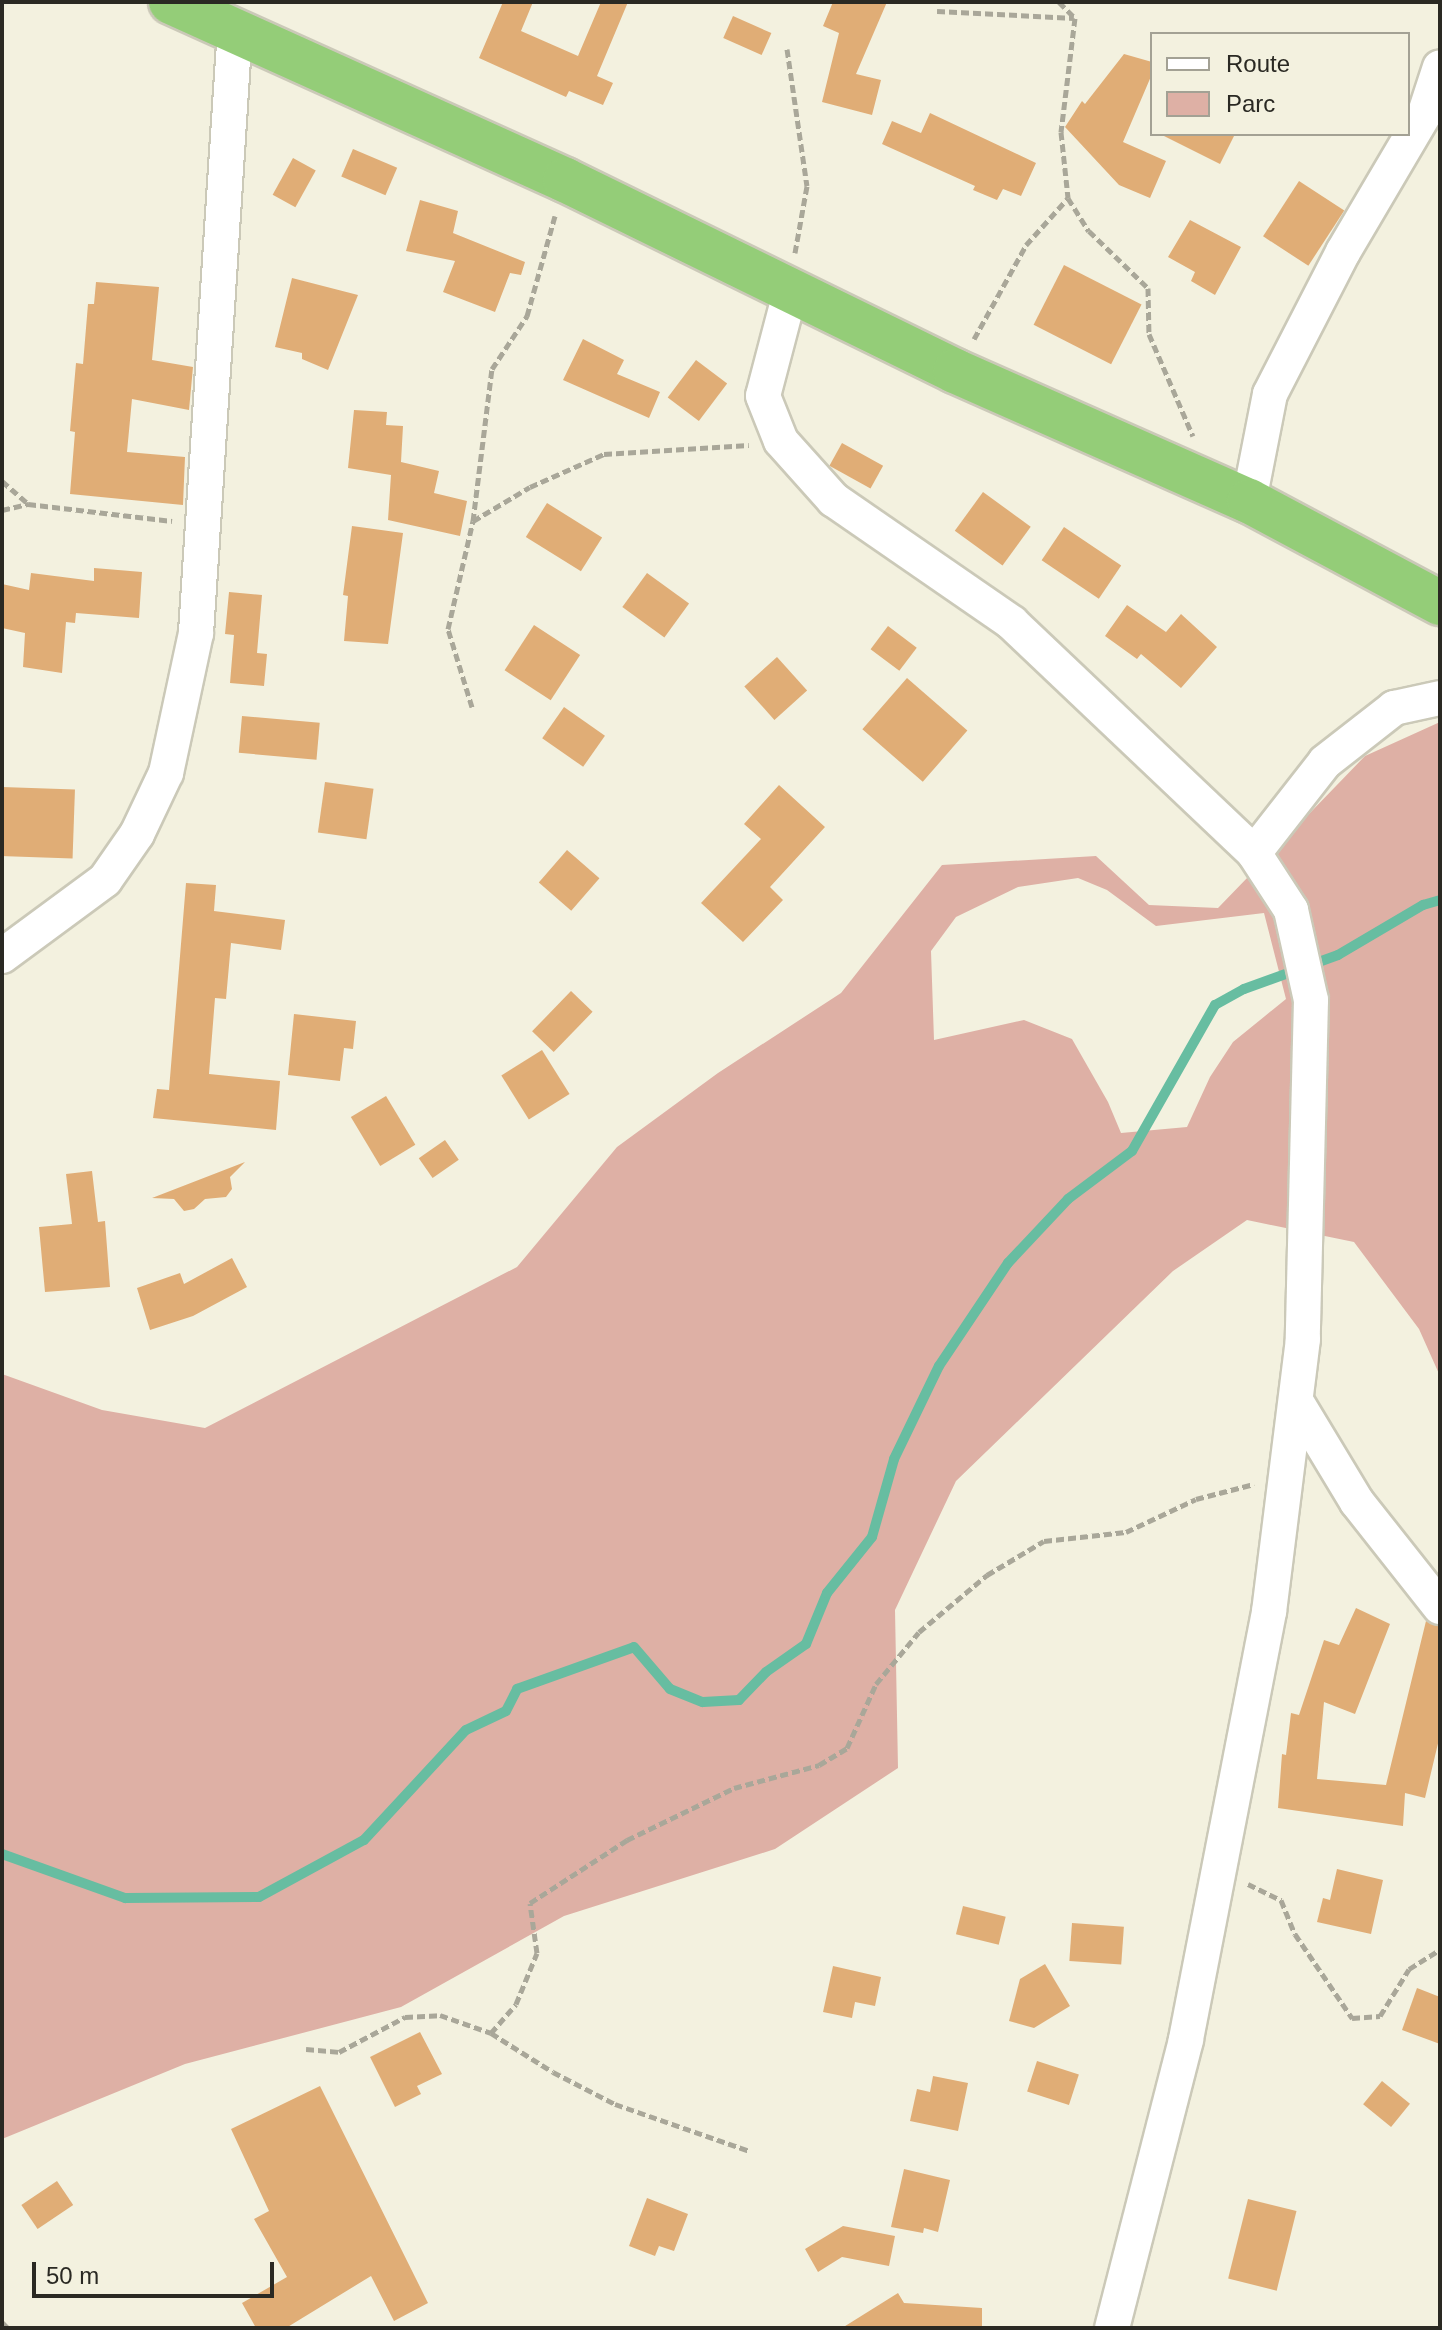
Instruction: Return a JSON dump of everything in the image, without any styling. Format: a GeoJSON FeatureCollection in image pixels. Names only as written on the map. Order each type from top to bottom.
{"type":"FeatureCollection","features":[{"type":"Feature","properties":{"kind":"highway"},"geometry":{"type":"LineString","coordinates":[[171,2],[565,180],[790,293],[955,371],[1249,501],[1440,603]]}},
{"type":"Feature","properties":{"kind":"street"},"geometry":{"type":"LineString","coordinates":[[2,956],[105,880],[137,834],[166,773],[196,633],[235,29]]}},
{"type":"Feature","properties":{"kind":"street"},"geometry":{"type":"LineString","coordinates":[[1249,501],[1270,394],[1343,252],[1425,113],[1440,67]]}},
{"type":"Feature","properties":{"kind":"street"},"geometry":{"type":"LineString","coordinates":[[790,293],[763,396],[781,441],[834,500],[1012,623],[1254,853],[1291,910],[1311,1000],[1303,1339],[1269,1612],[1186,2040],[1112,2328]]}},
{"type":"Feature","properties":{"kind":"street"},"geometry":{"type":"LineString","coordinates":[[1254,853],[1325,762],[1394,708],[1440,698]]}},
{"type":"Feature","properties":{"kind":"street"},"geometry":{"type":"LineString","coordinates":[[1296,1401],[1357,1502],[1440,1607]]}},
{"type":"Feature","properties":{"kind":"path"},"geometry":{"type":"LineString","coordinates":[[1059,2],[1075,18]]}},
{"type":"Feature","properties":{"kind":"path"},"geometry":{"type":"LineString","coordinates":[[937,11],[1075,18]]}},
{"type":"Feature","properties":{"kind":"path"},"geometry":{"type":"LineString","coordinates":[[1075,18],[1061,132],[1068,198],[1089,231],[1148,288],[1149,334],[1199,450]]}},
{"type":"Feature","properties":{"kind":"path"},"geometry":{"type":"LineString","coordinates":[[787,49],[807,186],[790,293]]}},
{"type":"Feature","properties":{"kind":"path"},"geometry":{"type":"LineString","coordinates":[[472,707],[448,629],[473,521],[492,369],[527,316],[565,180]]}},
{"type":"Feature","properties":{"kind":"path"},"geometry":{"type":"LineString","coordinates":[[955,371],[1026,245],[1068,198]]}},
{"type":"Feature","properties":{"kind":"path"},"geometry":{"type":"LineString","coordinates":[[473,521],[530,487],[604,454],[781,441]]}},
{"type":"Feature","properties":{"kind":"path"},"geometry":{"type":"LineString","coordinates":[[2,481],[28,504]]}},
{"type":"Feature","properties":{"kind":"path"},"geometry":{"type":"LineString","coordinates":[[2,510],[28,504],[204,525]]}},
{"type":"Feature","properties":{"kind":"path"},"geometry":{"type":"LineString","coordinates":[[491,2033],[516,2004],[537,1953],[530,1903],[641,1833],[734,1788],[819,1765],[847,1748],[876,1684],[919,1632],[987,1575],[1044,1541],[1126,1532],[1196,1499],[1286,1476]]}},
{"type":"Feature","properties":{"kind":"path"},"geometry":{"type":"LineString","coordinates":[[1219,1870],[1281,1900],[1295,1934],[1352,2018],[1380,2016],[1409,1969],[1440,1950]]}},
{"type":"Feature","properties":{"kind":"path"},"geometry":{"type":"LineString","coordinates":[[306,2049],[339,2052],[405,2017],[440,2015],[491,2033],[553,2072],[615,2104],[750,2151]]}},
{"type":"Feature","properties":{"kind":"path"},"geometry":{"type":"LineString","coordinates":[[2,2322],[8,2328]]}},
{"type":"Feature","properties":{"kind":"green space"},"geometry":{"type":"Polygon","coordinates":[[[1440,722],[1440,1376],[1419,1329],[1354,1242],[1247,1220],[1173,1271],[956,1481],[895,1610],[898,1768],[775,1849],[564,1916],[401,2007],[185,2064],[2,2139],[2,1374],[102,1410],[205,1428],[517,1267],[617,1147],[718,1073],[841,993],[942,865],[1096,856],[1149,905],[1218,908],[1365,756],[1440,722]],[[1078,878],[1018,887],[956,917],[931,951],[934,1040],[1024,1020],[1072,1039],[1108,1102],[1121,1133],[1187,1127],[1210,1077],[1233,1042],[1286,999],[1264,913],[1156,926],[1107,890],[1078,878]]]}},
{"type":"Feature","properties":{"kind":"building"},"geometry":{"type":"Polygon","coordinates":[[[503,2],[533,2],[521,31],[578,56],[601,2],[628,2],[597,76],[613,83],[603,105],[569,91],[566,97],[479,58],[503,2]]]}},
{"type":"Feature","properties":{"kind":"building"},"geometry":{"type":"Polygon","coordinates":[[[833,2],[887,2],[856,74],[881,80],[872,115],[822,102],[839,33],[823,26],[833,2]]]}},
{"type":"Feature","properties":{"kind":"building"},"geometry":{"type":"Polygon","coordinates":[[[733,16],[771,33],[762,55],[723,38],[733,16]]]}},
{"type":"Feature","properties":{"kind":"building"},"geometry":{"type":"Polygon","coordinates":[[[1124,54],[1150,61],[1150,79],[1123,142],[1166,161],[1150,198],[1119,185],[1065,127],[1082,101],[1085,104],[1124,54]]]}},
{"type":"Feature","properties":{"kind":"building"},"geometry":{"type":"Polygon","coordinates":[[[930,113],[1036,163],[1021,196],[1003,189],[997,200],[973,190],[975,186],[882,144],[892,121],[921,133],[930,113]]]}},
{"type":"Feature","properties":{"kind":"building"},"geometry":{"type":"Polygon","coordinates":[[[1164,136],[1234,136],[1220,164],[1164,136]]]}},
{"type":"Feature","properties":{"kind":"building"},"geometry":{"type":"Polygon","coordinates":[[[353,149],[397,168],[385,195],[341,177],[353,149]]]}},
{"type":"Feature","properties":{"kind":"building"},"geometry":{"type":"Polygon","coordinates":[[[293,158],[316,171],[295,207],[273,195],[293,158]]]}},
{"type":"Feature","properties":{"kind":"building"},"geometry":{"type":"Polygon","coordinates":[[[1299,181],[1344,210],[1308,266],[1263,236],[1299,181]]]}},
{"type":"Feature","properties":{"kind":"building"},"geometry":{"type":"Polygon","coordinates":[[[420,200],[458,211],[453,233],[525,262],[521,275],[510,273],[495,312],[443,292],[455,261],[406,251],[420,200]]]}},
{"type":"Feature","properties":{"kind":"building"},"geometry":{"type":"Polygon","coordinates":[[[1190,220],[1241,247],[1215,295],[1191,281],[1195,272],[1168,257],[1190,220]]]}},
{"type":"Feature","properties":{"kind":"building"},"geometry":{"type":"Polygon","coordinates":[[[1064,265],[1142,304],[1111,364],[1034,325],[1064,265]]]}},
{"type":"Feature","properties":{"kind":"building"},"geometry":{"type":"Polygon","coordinates":[[[292,278],[358,295],[328,370],[302,359],[302,353],[275,347],[292,278]]]}},
{"type":"Feature","properties":{"kind":"building"},"geometry":{"type":"Polygon","coordinates":[[[96,282],[159,287],[152,360],[193,367],[189,410],[132,399],[127,452],[185,457],[183,505],[70,494],[75,432],[70,431],[76,363],[83,364],[88,304],[94,304],[96,282]]]}},
{"type":"Feature","properties":{"kind":"building"},"geometry":{"type":"Polygon","coordinates":[[[583,339],[624,360],[617,374],[660,392],[649,418],[563,380],[583,339]]]}},
{"type":"Feature","properties":{"kind":"building"},"geometry":{"type":"Polygon","coordinates":[[[696,360],[727,383],[699,421],[668,398],[696,360]]]}},
{"type":"Feature","properties":{"kind":"building"},"geometry":{"type":"Polygon","coordinates":[[[354,410],[387,412],[386,425],[403,426],[401,462],[439,471],[434,493],[467,501],[460,536],[388,520],[391,475],[348,468],[354,410]]]}},
{"type":"Feature","properties":{"kind":"building"},"geometry":{"type":"Polygon","coordinates":[[[842,443],[883,466],[871,489],[829,466],[842,443]]]}},
{"type":"Feature","properties":{"kind":"building"},"geometry":{"type":"Polygon","coordinates":[[[983,492],[1031,527],[1003,566],[955,531],[983,492]]]}},
{"type":"Feature","properties":{"kind":"building"},"geometry":{"type":"Polygon","coordinates":[[[547,503],[602,537],[581,571],[526,537],[547,503]]]}},
{"type":"Feature","properties":{"kind":"building"},"geometry":{"type":"Polygon","coordinates":[[[352,526],[403,533],[388,644],[344,641],[348,596],[343,595],[352,526]]]}},
{"type":"Feature","properties":{"kind":"building"},"geometry":{"type":"Polygon","coordinates":[[[1064,527],[1121,566],[1099,599],[1042,560],[1064,527]]]}},
{"type":"Feature","properties":{"kind":"building"},"geometry":{"type":"Polygon","coordinates":[[[94,568],[142,572],[139,618],[76,613],[75,623],[66,622],[62,673],[23,667],[25,633],[2,628],[2,584],[29,590],[31,573],[94,581],[94,568]]]}},
{"type":"Feature","properties":{"kind":"building"},"geometry":{"type":"Polygon","coordinates":[[[647,573],[689,604],[664,638],[622,607],[647,573]]]}},
{"type":"Feature","properties":{"kind":"building"},"geometry":{"type":"Polygon","coordinates":[[[229,592],[262,595],[257,653],[267,654],[264,686],[230,683],[234,635],[225,634],[229,592]]]}},
{"type":"Feature","properties":{"kind":"building"},"geometry":{"type":"Polygon","coordinates":[[[1127,605],[1166,632],[1181,614],[1217,647],[1181,688],[1141,654],[1137,659],[1105,636],[1127,605]]]}},
{"type":"Feature","properties":{"kind":"building"},"geometry":{"type":"Polygon","coordinates":[[[534,625],[580,655],[551,700],[505,670],[534,625]]]}},
{"type":"Feature","properties":{"kind":"building"},"geometry":{"type":"Polygon","coordinates":[[[888,626],[917,648],[899,671],[871,649],[888,626]]]}},
{"type":"Feature","properties":{"kind":"building"},"geometry":{"type":"Polygon","coordinates":[[[777,657],[807,690],[774,720],[744,686],[777,657]]]}},
{"type":"Feature","properties":{"kind":"building"},"geometry":{"type":"Polygon","coordinates":[[[907,678],[967,730],[923,782],[862,729],[907,678]]]}},
{"type":"Feature","properties":{"kind":"building"},"geometry":{"type":"Polygon","coordinates":[[[564,707],[605,736],[583,767],[542,738],[564,707]]]}},
{"type":"Feature","properties":{"kind":"building"},"geometry":{"type":"Polygon","coordinates":[[[242,716],[320,723],[316,760],[239,753],[242,716]]]}},
{"type":"Feature","properties":{"kind":"building"},"geometry":{"type":"Polygon","coordinates":[[[325,782],[374,789],[366,839],[318,833],[325,782]]]}},
{"type":"Feature","properties":{"kind":"building"},"geometry":{"type":"Polygon","coordinates":[[[779,785],[825,827],[770,887],[783,900],[743,942],[701,903],[761,839],[744,824],[779,785]]]}},
{"type":"Feature","properties":{"kind":"building"},"geometry":{"type":"Polygon","coordinates":[[[2,787],[75,790],[73,859],[2,856],[2,787]]]}},
{"type":"Feature","properties":{"kind":"building"},"geometry":{"type":"Polygon","coordinates":[[[567,850],[599,878],[571,911],[539,882],[567,850]]]}},
{"type":"Feature","properties":{"kind":"building"},"geometry":{"type":"Polygon","coordinates":[[[186,883],[216,885],[214,911],[285,920],[281,950],[231,943],[226,999],[215,998],[209,1074],[280,1081],[276,1130],[153,1118],[157,1089],[169,1090],[186,883]]]}},
{"type":"Feature","properties":{"kind":"building"},"geometry":{"type":"Polygon","coordinates":[[[571,991],[593,1012],[554,1052],[532,1031],[571,991]]]}},
{"type":"Feature","properties":{"kind":"building"},"geometry":{"type":"Polygon","coordinates":[[[294,1014],[356,1021],[353,1049],[344,1048],[340,1081],[288,1075],[294,1014]]]}},
{"type":"Feature","properties":{"kind":"building"},"geometry":{"type":"Polygon","coordinates":[[[542,1050],[570,1094],[529,1120],[501,1075],[542,1050]]]}},
{"type":"Feature","properties":{"kind":"building"},"geometry":{"type":"Polygon","coordinates":[[[386,1096],[415,1145],[380,1166],[351,1117],[386,1096]]]}},
{"type":"Feature","properties":{"kind":"building"},"geometry":{"type":"Polygon","coordinates":[[[445,1140],[459,1160],[433,1178],[419,1158],[445,1140]]]}},
{"type":"Feature","properties":{"kind":"building"},"geometry":{"type":"Polygon","coordinates":[[[245,1162],[230,1177],[232,1189],[226,1197],[205,1199],[194,1209],[184,1211],[174,1199],[152,1198],[245,1162]]]}},
{"type":"Feature","properties":{"kind":"building"},"geometry":{"type":"Polygon","coordinates":[[[92,1171],[98,1222],[105,1221],[110,1287],[45,1292],[39,1227],[72,1224],[66,1174],[92,1171]]]}},
{"type":"Feature","properties":{"kind":"building"},"geometry":{"type":"Polygon","coordinates":[[[232,1258],[247,1287],[193,1316],[150,1330],[137,1288],[180,1273],[184,1284],[232,1258]]]}},
{"type":"Feature","properties":{"kind":"building"},"geometry":{"type":"Polygon","coordinates":[[[1356,1608],[1390,1624],[1355,1714],[1324,1702],[1317,1779],[1386,1785],[1426,1621],[1440,1627],[1440,1735],[1425,1798],[1405,1793],[1403,1826],[1278,1808],[1282,1754],[1286,1755],[1291,1713],[1299,1715],[1324,1640],[1339,1645],[1356,1608]]]}},
{"type":"Feature","properties":{"kind":"building"},"geometry":{"type":"Polygon","coordinates":[[[1337,1869],[1383,1880],[1371,1934],[1317,1922],[1323,1898],[1330,1900],[1337,1869]]]}},
{"type":"Feature","properties":{"kind":"building"},"geometry":{"type":"Polygon","coordinates":[[[963,1906],[1006,1917],[999,1945],[956,1934],[963,1906]]]}},
{"type":"Feature","properties":{"kind":"building"},"geometry":{"type":"Polygon","coordinates":[[[1072,1923],[1124,1927],[1121,1965],[1069,1961],[1072,1923]]]}},
{"type":"Feature","properties":{"kind":"building"},"geometry":{"type":"Polygon","coordinates":[[[1045,1964],[1070,2006],[1034,2028],[1009,2021],[1020,1979],[1045,1964]]]}},
{"type":"Feature","properties":{"kind":"building"},"geometry":{"type":"Polygon","coordinates":[[[833,1966],[881,1977],[875,2006],[855,2002],[852,2018],[823,2012],[833,1966]]]}},
{"type":"Feature","properties":{"kind":"building"},"geometry":{"type":"Polygon","coordinates":[[[1417,1988],[1440,1997],[1440,2044],[1402,2030],[1417,1988]]]}},
{"type":"Feature","properties":{"kind":"building"},"geometry":{"type":"Polygon","coordinates":[[[420,2032],[442,2074],[417,2086],[421,2094],[395,2107],[370,2057],[420,2032]]]}},
{"type":"Feature","properties":{"kind":"building"},"geometry":{"type":"Polygon","coordinates":[[[1037,2061],[1079,2075],[1069,2105],[1027,2091],[1037,2061]]]}},
{"type":"Feature","properties":{"kind":"building"},"geometry":{"type":"Polygon","coordinates":[[[933,2076],[968,2083],[958,2131],[910,2121],[917,2089],[930,2092],[933,2076]]]}},
{"type":"Feature","properties":{"kind":"building"},"geometry":{"type":"Polygon","coordinates":[[[1382,2081],[1410,2104],[1391,2127],[1363,2104],[1382,2081]]]}},
{"type":"Feature","properties":{"kind":"building"},"geometry":{"type":"Polygon","coordinates":[[[320,2086],[428,2303],[394,2321],[371,2276],[286,2328],[256,2328],[242,2303],[287,2277],[254,2219],[269,2211],[231,2129],[320,2086]]]}},
{"type":"Feature","properties":{"kind":"building"},"geometry":{"type":"Polygon","coordinates":[[[904,2169],[950,2180],[938,2232],[924,2228],[923,2233],[891,2227],[904,2169]]]}},
{"type":"Feature","properties":{"kind":"building"},"geometry":{"type":"Polygon","coordinates":[[[57,2181],[73,2205],[38,2229],[21,2205],[57,2181]]]}},
{"type":"Feature","properties":{"kind":"building"},"geometry":{"type":"Polygon","coordinates":[[[647,2198],[688,2214],[674,2251],[659,2246],[655,2256],[629,2246],[647,2198]]]}},
{"type":"Feature","properties":{"kind":"building"},"geometry":{"type":"Polygon","coordinates":[[[1248,2199],[1297,2211],[1277,2291],[1228,2279],[1248,2199]]]}},
{"type":"Feature","properties":{"kind":"building"},"geometry":{"type":"Polygon","coordinates":[[[843,2226],[895,2236],[889,2266],[842,2257],[818,2272],[805,2249],[843,2226]]]}},
{"type":"Feature","properties":{"kind":"building"},"geometry":{"type":"Polygon","coordinates":[[[898,2293],[904,2303],[982,2308],[982,2328],[842,2328],[898,2293]]]}},
{"type":"Feature","properties":{"kind":"waterway"},"geometry":{"type":"LineString","coordinates":[[2,1854],[125,1898],[259,1897],[364,1840],[466,1730],[506,1711],[517,1689],[634,1647],[670,1689],[703,1702],[739,1700],[766,1672],[806,1644],[827,1593],[872,1537],[894,1459],[939,1366],[1008,1263],[1068,1199],[1132,1151],[1215,1005],[1244,989],[1338,955],[1423,905],[1440,900]]}}]}
